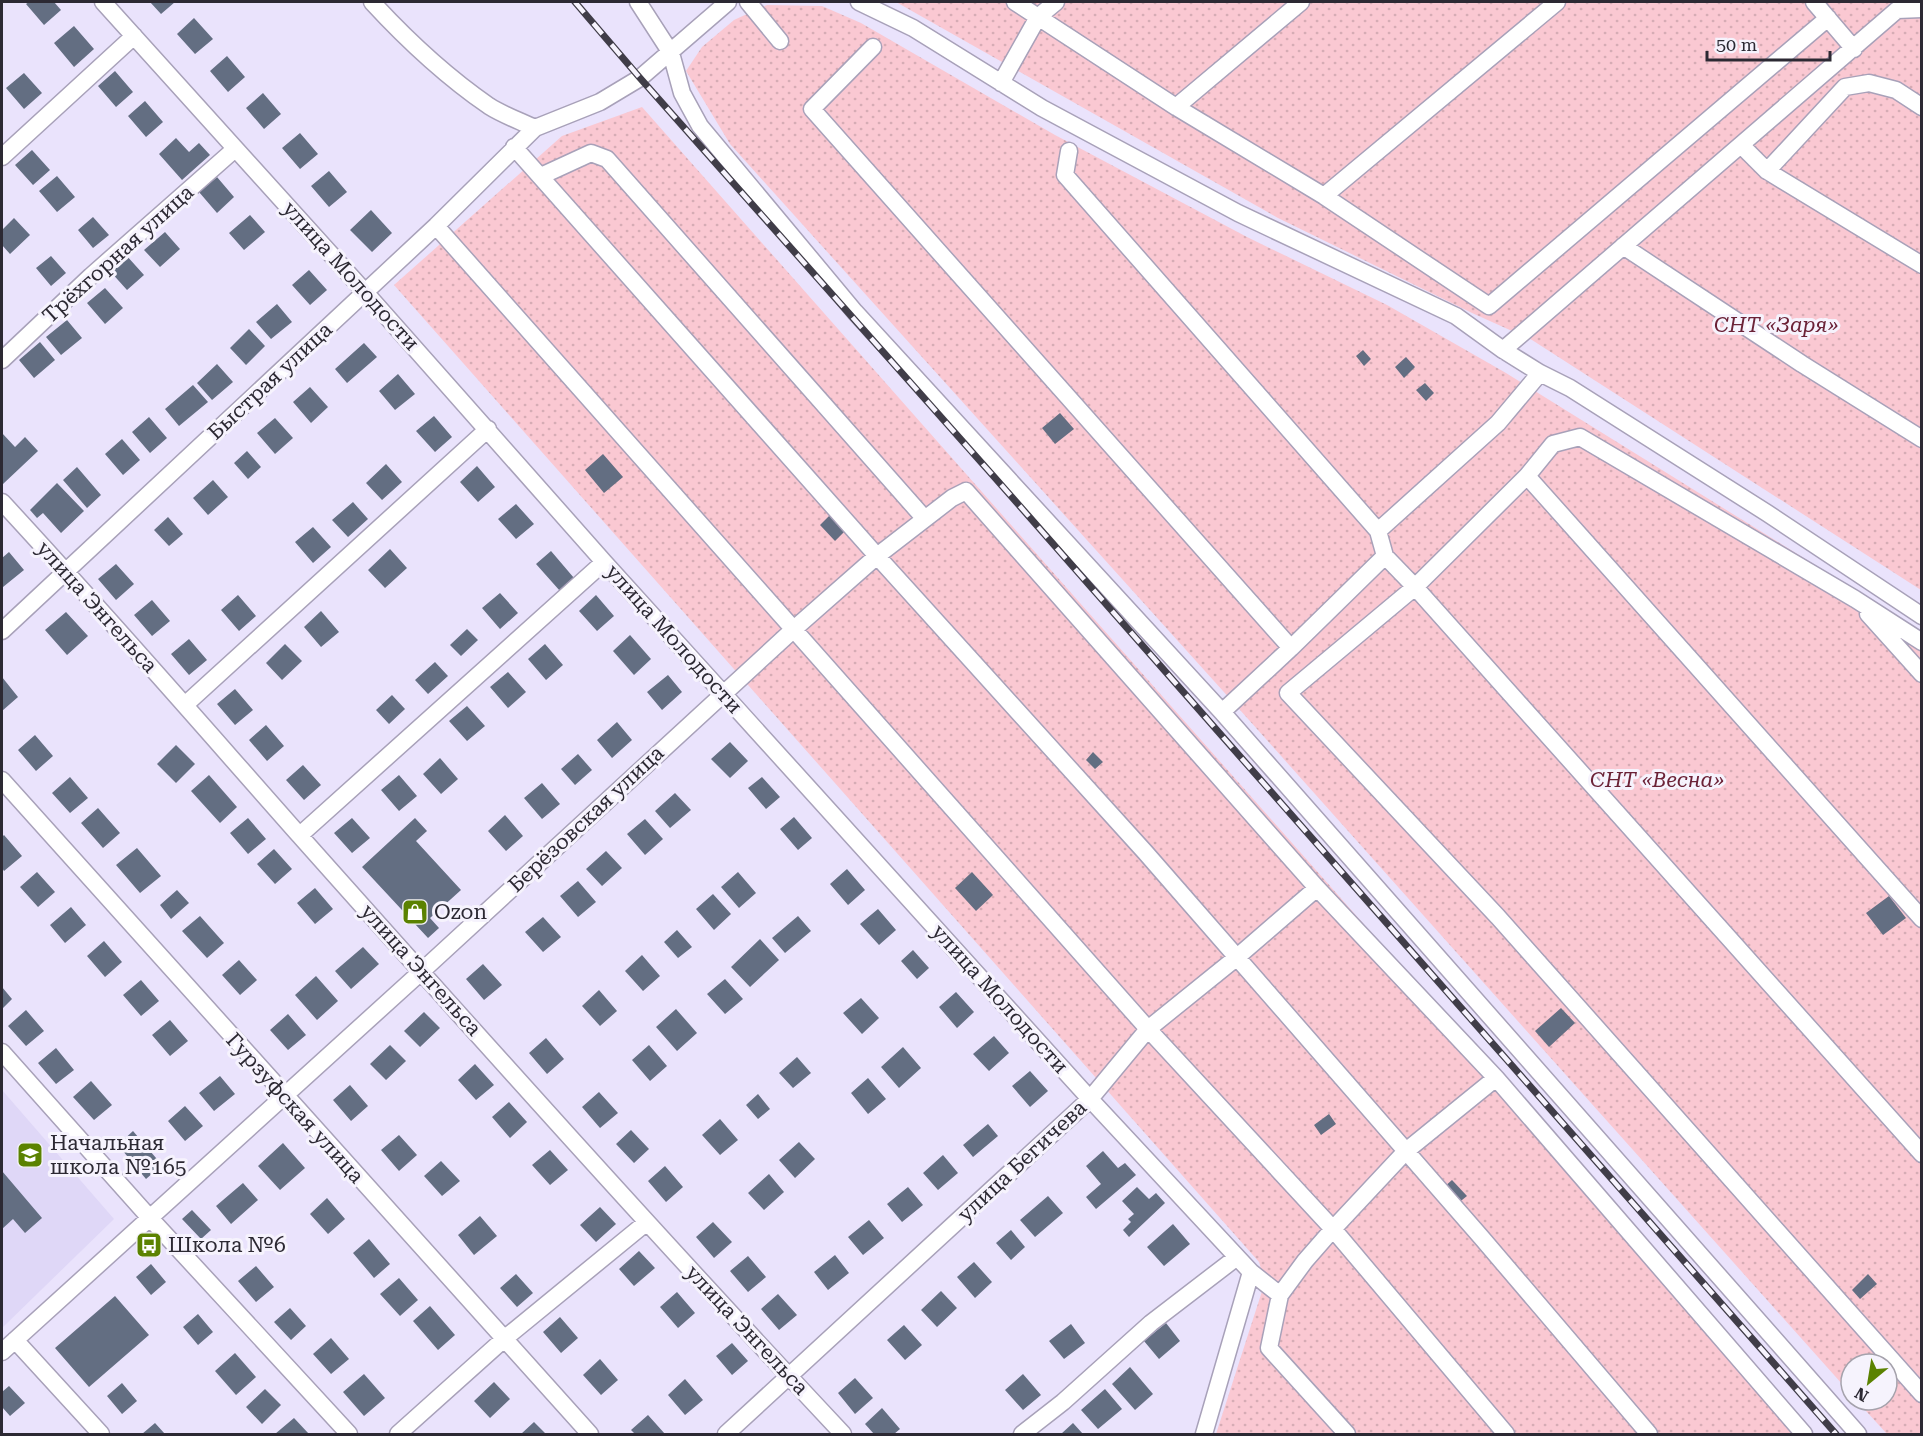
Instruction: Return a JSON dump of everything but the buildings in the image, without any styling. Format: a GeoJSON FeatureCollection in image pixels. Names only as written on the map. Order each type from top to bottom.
{"type":"FeatureCollection","features":[{"type":"Feature","properties":{"kind":"street","name":"улица Молодости"},"geometry":{"type":"LineString","coordinates":[[103,2],[488,429],[604,562],[1090,1099],[1251,1272],[1280,1295]]}},
{"type":"Feature","properties":{"kind":"street"},"geometry":{"type":"LineString","coordinates":[[372,2],[388,20],[441,68],[491,107],[535,128],[600,102],[640,78],[728,2]]}},
{"type":"Feature","properties":{"kind":"street"},"geometry":{"type":"LineString","coordinates":[[638,2],[671,53],[682,93],[700,126],[855,312],[1222,712],[1858,1434]]}},
{"type":"Feature","properties":{"kind":"street"},"geometry":{"type":"LineString","coordinates":[[748,2],[780,41]]}},
{"type":"Feature","properties":{"kind":"street"},"geometry":{"type":"LineString","coordinates":[[859,2],[913,28],[1042,108],[1238,213],[1456,316],[1503,350],[1570,388],[1922,616]]}},
{"type":"Feature","properties":{"kind":"street"},"geometry":{"type":"LineString","coordinates":[[1015,2],[1176,107],[1324,196],[1489,306],[1828,18]]}},
{"type":"Feature","properties":{"kind":"street"},"geometry":{"type":"LineString","coordinates":[[1001,83],[1038,17],[1056,2]]}},
{"type":"Feature","properties":{"kind":"street"},"geometry":{"type":"LineString","coordinates":[[1176,107],[1301,2]]}},
{"type":"Feature","properties":{"kind":"street"},"geometry":{"type":"LineString","coordinates":[[1324,196],[1557,2]]}},
{"type":"Feature","properties":{"kind":"street"},"geometry":{"type":"LineString","coordinates":[[1814,2],[1854,49]]}},
{"type":"Feature","properties":{"kind":"street"},"geometry":{"type":"LineString","coordinates":[[1503,350],[1897,10],[1922,9]]}},
{"type":"Feature","properties":{"kind":"street"},"geometry":{"type":"LineString","coordinates":[[2,157],[134,36]]}},
{"type":"Feature","properties":{"kind":"street"},"geometry":{"type":"LineString","coordinates":[[873,47],[813,109],[1291,648]]}},
{"type":"Feature","properties":{"kind":"street"},"geometry":{"type":"LineString","coordinates":[[1767,171],[1845,87],[1869,83],[1896,90],[1922,107]]}},
{"type":"Feature","properties":{"kind":"street","name":"Быстрая улица"},"geometry":{"type":"LineString","coordinates":[[2,631],[436,226],[535,128]]}},
{"type":"Feature","properties":{"kind":"street"},"geometry":{"type":"LineString","coordinates":[[1741,145],[1767,171],[1922,265]]}},
{"type":"Feature","properties":{"kind":"street"},"geometry":{"type":"LineString","coordinates":[[514,147],[877,556],[1145,852],[1649,1434]]}},
{"type":"Feature","properties":{"kind":"street","name":"Трёхгорная улица"},"geometry":{"type":"LineString","coordinates":[[2,360],[91,276],[235,149]]}},
{"type":"Feature","properties":{"kind":"street"},"geometry":{"type":"LineString","coordinates":[[1069,151],[1065,175],[1378,531],[1385,556],[1922,1154]]}},
{"type":"Feature","properties":{"kind":"street"},"geometry":{"type":"LineString","coordinates":[[541,176],[591,153],[607,159],[925,519]]}},
{"type":"Feature","properties":{"kind":"street"},"geometry":{"type":"LineString","coordinates":[[436,226],[1148,1029],[1333,1228],[1506,1434]]}},
{"type":"Feature","properties":{"kind":"street"},"geometry":{"type":"LineString","coordinates":[[1623,246],[1802,364],[1922,439]]}},
{"type":"Feature","properties":{"kind":"street"},"geometry":{"type":"LineString","coordinates":[[1378,531],[1498,423],[1540,373]]}},
{"type":"Feature","properties":{"kind":"street"},"geometry":{"type":"LineString","coordinates":[[186,704],[488,429]]}},
{"type":"Feature","properties":{"kind":"street"},"geometry":{"type":"LineString","coordinates":[[1922,642],[1855,599],[1580,437],[1552,444],[1527,476],[1415,587],[1288,693],[1498,918],[1922,1394]]}},
{"type":"Feature","properties":{"kind":"street"},"geometry":{"type":"LineString","coordinates":[[1527,476],[1922,919]]}},
{"type":"Feature","properties":{"kind":"street","name":"Берёзовская улица"},"geometry":{"type":"LineString","coordinates":[[2,1352],[422,971],[723,692],[877,556],[966,491],[1317,888]]}},
{"type":"Feature","properties":{"kind":"street","name":"улица Энгельса"},"geometry":{"type":"LineString","coordinates":[[2,502],[186,704],[300,835],[647,1222],[843,1434]]}},
{"type":"Feature","properties":{"kind":"street"},"geometry":{"type":"LineString","coordinates":[[1222,712],[1385,556]]}},
{"type":"Feature","properties":{"kind":"street"},"geometry":{"type":"LineString","coordinates":[[300,835],[604,562]]}},
{"type":"Feature","properties":{"kind":"street"},"geometry":{"type":"LineString","coordinates":[[1855,599],[1922,674]]}},
{"type":"Feature","properties":{"kind":"street","name":"Гурзуфская улица"},"geometry":{"type":"LineString","coordinates":[[2,780],[590,1434]]}},
{"type":"Feature","properties":{"kind":"street"},"geometry":{"type":"LineString","coordinates":[[1317,888],[1496,1078],[1804,1434]]}},
{"type":"Feature","properties":{"kind":"street","name":"улица Бегичева"},"geometry":{"type":"LineString","coordinates":[[726,1434],[1090,1099],[1148,1029],[1236,958],[1317,888]]}},
{"type":"Feature","properties":{"kind":"street"},"geometry":{"type":"LineString","coordinates":[[2,1052],[149,1217],[349,1434]]}},
{"type":"Feature","properties":{"kind":"street"},"geometry":{"type":"LineString","coordinates":[[1347,1434],[1269,1348],[1280,1295],[1333,1228],[1406,1151],[1496,1078]]}},
{"type":"Feature","properties":{"kind":"street"},"geometry":{"type":"LineString","coordinates":[[398,1434],[504,1340],[647,1222]]}},
{"type":"Feature","properties":{"kind":"street"},"geometry":{"type":"LineString","coordinates":[[1022,1434],[1063,1402],[1151,1323],[1237,1257]]}},
{"type":"Feature","properties":{"kind":"street"},"geometry":{"type":"LineString","coordinates":[[1204,1434],[1251,1272]]}},
{"type":"Feature","properties":{"kind":"street"},"geometry":{"type":"LineString","coordinates":[[15,1340],[101,1434]]}},
{"type":"Feature","properties":{"kind":"shaded area","name":"Начальная школа №165"},"geometry":{"type":"Polygon","coordinates":[[[2,1090],[114,1219],[2,1328],[2,1090]]]}},
{"type":"Feature","properties":{"kind":"green space","name":"СНТ «Заря»"},"geometry":{"type":"Polygon","coordinates":[[[896,2],[1921,2],[1921,590],[1532,340],[1278,218],[896,2]]]}},
{"type":"Feature","properties":{"kind":"green space","name":"СНТ «Весна»"},"geometry":{"type":"Polygon","coordinates":[[[767,5],[822,6],[861,23],[1055,135],[1247,237],[1387,305],[1506,373],[1921,631],[1921,1434],[1887,1434],[1867,1412],[1899,1412],[1899,1352],[1839,1352],[1839,1381],[1223,691],[730,144],[686,71],[702,47],[734,20],[767,5]]]}},
{"type":"Feature","properties":{"kind":"green space"},"geometry":{"type":"Polygon","coordinates":[[[642,107],[1813,1434],[1216,1434],[1265,1282],[1259,1262],[394,285],[562,136],[642,107]]]}},
{"type":"Feature","properties":{"kind":"railway"},"geometry":{"type":"LineString","coordinates":[[575,2],[1836,1434]]}},
{"type":"Feature","properties":{"kind":"place","name":"Ozon"},"geometry":{"type":"Point","coordinates":[415,912]}},
{"type":"Feature","properties":{"kind":"place","name":"Начальная школа №165"},"geometry":{"type":"Point","coordinates":[30,1155]}},
{"type":"Feature","properties":{"kind":"place","name":"Школа №6"},"geometry":{"type":"Point","coordinates":[149,1245]}}]}
